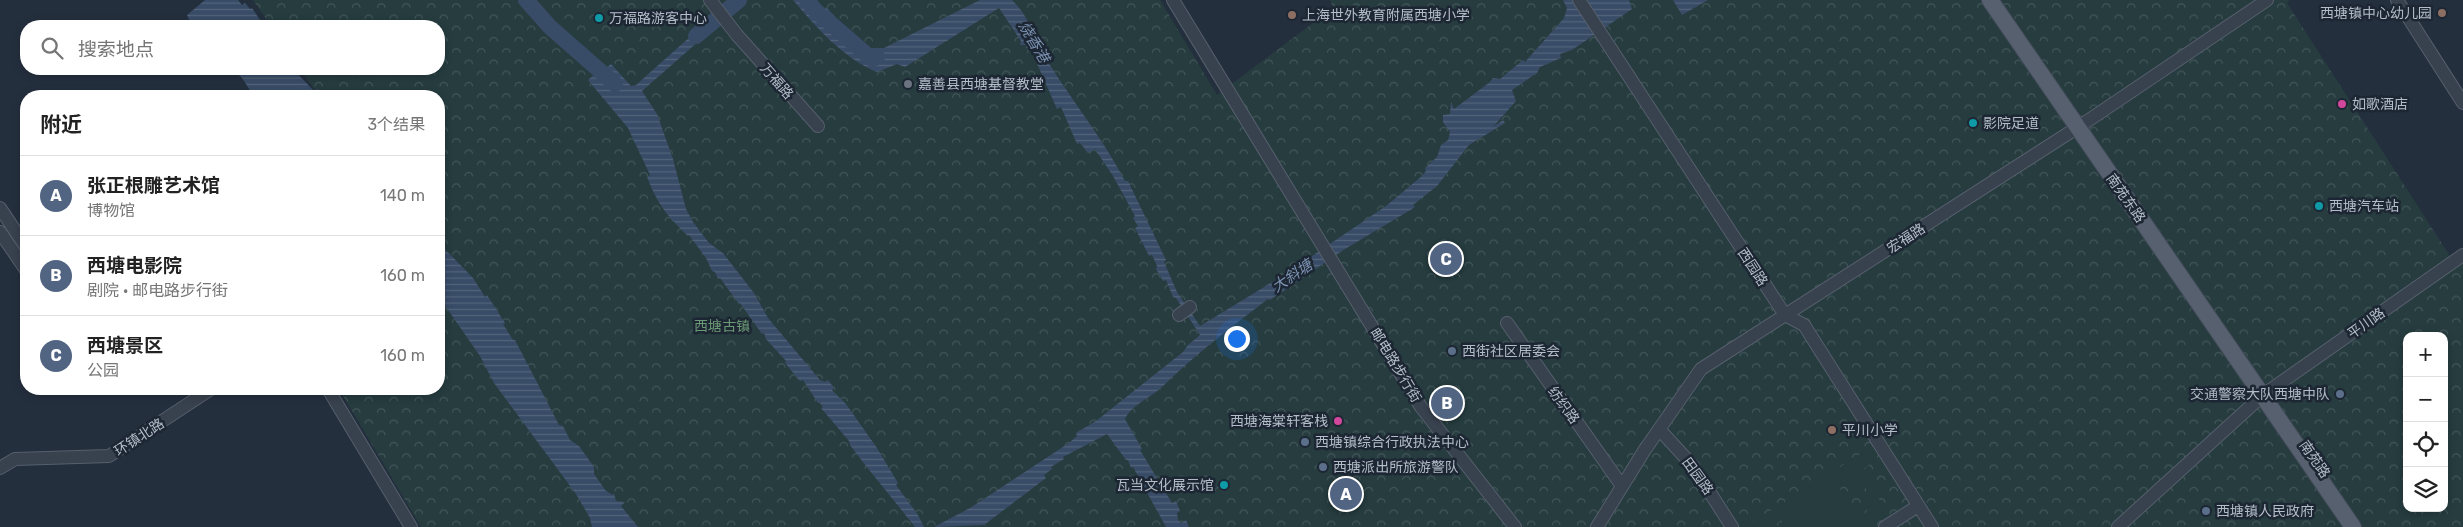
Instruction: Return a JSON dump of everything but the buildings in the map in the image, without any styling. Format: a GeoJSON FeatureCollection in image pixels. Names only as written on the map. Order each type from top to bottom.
{"type":"FeatureCollection","features":[{"type":"Feature","properties":{"kind":"main road","name":"南苑东路"},"geometry":{"type":"LineString","coordinates":[[1990,0],[2082,125]]}},
{"type":"Feature","properties":{"kind":"main road","name":"南苑东路"},"geometry":{"type":"LineString","coordinates":[[2002,0],[2082,125],[2266,393]]}},
{"type":"Feature","properties":{"kind":"main road","name":"南苑路"},"geometry":{"type":"LineString","coordinates":[[2266,393],[2353,527]]}},
{"type":"Feature","properties":{"kind":"main road","name":"南苑路"},"geometry":{"type":"LineString","coordinates":[[2266,393],[2362,527]]}},
{"type":"Feature","properties":{"kind":"street","name":"邮电路步行街"},"geometry":{"type":"LineString","coordinates":[[1173,0],[1313,227],[1420,407],[1515,527]]}},
{"type":"Feature","properties":{"kind":"street","name":"西园路"},"geometry":{"type":"LineString","coordinates":[[1579,0],[1785,315],[1804,325],[1932,527]]}},
{"type":"Feature","properties":{"kind":"street","name":"宏福路"},"geometry":{"type":"LineString","coordinates":[[1597,527],[1622,486],[1701,369],[2082,125],[2267,0]]}},
{"type":"Feature","properties":{"kind":"street"},"geometry":{"type":"LineString","coordinates":[[2397,0],[2463,103]]}},
{"type":"Feature","properties":{"kind":"street","name":"万福路"},"geometry":{"type":"LineString","coordinates":[[712,4],[818,126]]}},
{"type":"Feature","properties":{"kind":"street"},"geometry":{"type":"LineString","coordinates":[[0,208],[20,238]]}},
{"type":"Feature","properties":{"kind":"street"},"geometry":{"type":"LineString","coordinates":[[0,232],[20,261]]}},
{"type":"Feature","properties":{"kind":"street","name":"平川路"},"geometry":{"type":"LineString","coordinates":[[2118,527],[2266,393],[2463,255]]}},
{"type":"Feature","properties":{"kind":"street"},"geometry":{"type":"LineString","coordinates":[[1179,315],[1190,307]]}},
{"type":"Feature","properties":{"kind":"street","name":"纺织路"},"geometry":{"type":"LineString","coordinates":[[1507,323],[1622,486]]}},
{"type":"Feature","properties":{"kind":"street","name":"环镇北路"},"geometry":{"type":"LineString","coordinates":[[0,468],[15,459],[108,456],[202,395]]}},
{"type":"Feature","properties":{"kind":"street"},"geometry":{"type":"LineString","coordinates":[[332,395],[411,527]]}},
{"type":"Feature","properties":{"kind":"street","name":"田园路"},"geometry":{"type":"LineString","coordinates":[[1659,430],[1693,466],[1732,527]]}},
{"type":"Feature","properties":{"kind":"street"},"geometry":{"type":"LineString","coordinates":[[1886,527],[1918,506]]}},
{"type":"Feature","properties":{"kind":"green space","name":"西塘古镇"},"geometry":{"type":"Polygon","coordinates":[[[253,0],[1160,0],[1217,95],[1333,8],[1330,0],[2290,0],[2287,3],[2457,267],[2463,264],[2463,527],[421,527],[343,395],[445,395],[445,90],[315,90],[304,75],[445,75],[445,20],[267,20],[253,0]]]}},
{"type":"Feature","properties":{"kind":"green space"},"geometry":{"type":"Polygon","coordinates":[[[1867,450],[1874,461],[1859,472],[1873,483],[1879,498],[1879,506],[1876,513],[1864,527],[1785,527],[1781,520],[1773,527],[1745,527],[1867,450]],[[1851,480],[1837,484],[1859,519],[1868,508],[1870,496],[1868,490],[1858,482],[1851,480]]]}},
{"type":"Feature","properties":{"kind":"water"},"geometry":{"type":"Polygon","coordinates":[[[205,0],[238,0],[242,5],[245,3],[250,9],[252,8],[260,20],[189,20],[187,15],[205,0]]]}},
{"type":"Feature","properties":{"kind":"water","name":"大斜塘"},"geometry":{"type":"Polygon","coordinates":[[[793,0],[812,0],[822,11],[826,7],[840,22],[834,29],[852,46],[858,48],[884,48],[980,0],[1012,0],[1028,21],[1048,62],[1107,150],[1125,181],[1128,181],[1166,260],[1164,262],[1177,292],[1200,326],[1287,273],[1386,206],[1422,176],[1426,171],[1425,168],[1437,157],[1441,145],[1448,140],[1450,132],[1443,122],[1443,115],[1450,114],[1451,102],[1454,109],[1493,78],[1500,79],[1523,60],[1525,62],[1564,18],[1567,8],[1563,0],[1629,0],[1632,9],[1572,50],[1560,54],[1561,58],[1540,67],[1537,73],[1512,90],[1516,101],[1493,127],[1503,120],[1505,123],[1469,145],[1437,186],[1413,205],[1415,207],[1345,249],[1270,300],[1268,299],[1214,341],[1158,390],[1132,409],[1125,419],[1142,449],[1140,450],[1172,503],[1176,501],[1180,511],[1177,513],[1178,520],[1181,523],[1186,520],[1189,527],[1166,527],[1133,467],[1131,468],[1128,460],[1126,460],[1107,434],[1063,457],[1064,459],[1051,467],[1052,469],[1044,475],[1046,478],[984,525],[934,527],[970,508],[1069,443],[1077,436],[1076,433],[1096,421],[1183,352],[1200,335],[1176,298],[1173,297],[1166,280],[1163,281],[1156,269],[1157,266],[1152,255],[1149,256],[1135,228],[1138,226],[1133,218],[1135,216],[1113,176],[1095,149],[1088,153],[1080,143],[1077,144],[1061,107],[1057,109],[1031,50],[1026,48],[1027,45],[1020,45],[1021,41],[999,8],[905,67],[897,64],[877,72],[853,59],[831,41],[793,0]]]}},
{"type":"Feature","properties":{"kind":"water"},"geometry":{"type":"Polygon","coordinates":[[[1673,0],[1708,0],[1682,15],[1673,0]]]}},
{"type":"Feature","properties":{"kind":"water"},"geometry":{"type":"Polygon","coordinates":[[[710,19],[716,26],[642,91],[657,114],[673,159],[686,209],[709,243],[723,253],[754,293],[768,318],[820,380],[825,382],[828,380],[834,388],[832,390],[846,404],[877,448],[898,483],[896,485],[918,515],[924,527],[915,527],[850,445],[849,441],[821,408],[823,407],[818,403],[803,380],[800,381],[720,278],[718,279],[706,258],[689,235],[669,216],[655,196],[647,177],[650,175],[628,128],[588,80],[603,67],[606,68],[611,64],[631,86],[636,85],[710,19]]]}},
{"type":"Feature","properties":{"kind":"water"},"geometry":{"type":"Polygon","coordinates":[[[238,75],[299,75],[313,90],[250,90],[238,75]]]}},
{"type":"Feature","properties":{"kind":"water"},"geometry":{"type":"Polygon","coordinates":[[[445,249],[473,278],[485,297],[487,295],[505,323],[503,324],[513,340],[515,340],[559,425],[563,426],[570,440],[579,446],[594,467],[594,474],[606,491],[613,495],[614,493],[616,501],[625,502],[621,506],[638,527],[592,527],[590,518],[576,494],[494,383],[480,356],[445,306],[445,249]]]}},
{"type":"Feature","properties":{"kind":"waterway"},"geometry":{"type":"LineString","coordinates":[[526,0],[550,27],[615,84]]}},
{"type":"Feature","properties":{"kind":"waterway"},"geometry":{"type":"LineString","coordinates":[[696,36],[739,0]]}},
{"type":"Feature","properties":{"kind":"waterway","name":"烧香港"},"geometry":{"type":"LineString","coordinates":[[807,0],[815,10],[872,59],[877,57]]}},
{"type":"Feature","properties":{"kind":"place","name":"西塘镇中心幼儿园"},"geometry":{"type":"Point","coordinates":[2442,13]}},
{"type":"Feature","properties":{"kind":"place","name":"上海世外教育附属西塘小学"},"geometry":{"type":"Point","coordinates":[1292,15]}},
{"type":"Feature","properties":{"kind":"place","name":"万福路游客中心"},"geometry":{"type":"Point","coordinates":[599,18]}},
{"type":"Feature","properties":{"kind":"place","name":"嘉善县西塘基督教堂"},"geometry":{"type":"Point","coordinates":[908,84]}},
{"type":"Feature","properties":{"kind":"place","name":"如歌酒店"},"geometry":{"type":"Point","coordinates":[2342,104]}},
{"type":"Feature","properties":{"kind":"place","name":"影院足道"},"geometry":{"type":"Point","coordinates":[1973,123]}},
{"type":"Feature","properties":{"kind":"place","name":"西塘汽车站"},"geometry":{"type":"Point","coordinates":[2319,206]}},
{"type":"Feature","properties":{"kind":"place","name":"西塘景区"},"geometry":{"type":"Point","coordinates":[1446,259]}},
{"type":"Feature","properties":{"kind":"place","name":"西街社区居委会"},"geometry":{"type":"Point","coordinates":[1452,351]}},
{"type":"Feature","properties":{"kind":"place","name":"交通警察大队西塘中队"},"geometry":{"type":"Point","coordinates":[2340,394]}},
{"type":"Feature","properties":{"kind":"place","name":"西塘电影院"},"geometry":{"type":"Point","coordinates":[1447,403]}},
{"type":"Feature","properties":{"kind":"place","name":"西塘海棠轩客栈"},"geometry":{"type":"Point","coordinates":[1338,421]}},
{"type":"Feature","properties":{"kind":"place","name":"平川小学"},"geometry":{"type":"Point","coordinates":[1832,430]}},
{"type":"Feature","properties":{"kind":"place","name":"西塘镇综合行政执法中心"},"geometry":{"type":"Point","coordinates":[1305,442]}},
{"type":"Feature","properties":{"kind":"place","name":"西塘派出所旅游警队"},"geometry":{"type":"Point","coordinates":[1323,467]}},
{"type":"Feature","properties":{"kind":"place","name":"瓦当文化展示馆"},"geometry":{"type":"Point","coordinates":[1224,485]}},
{"type":"Feature","properties":{"kind":"place","name":"张正根雕艺术馆"},"geometry":{"type":"Point","coordinates":[1346,494]}},
{"type":"Feature","properties":{"kind":"place","name":"西塘镇人民政府"},"geometry":{"type":"Point","coordinates":[2206,511]}}]}
